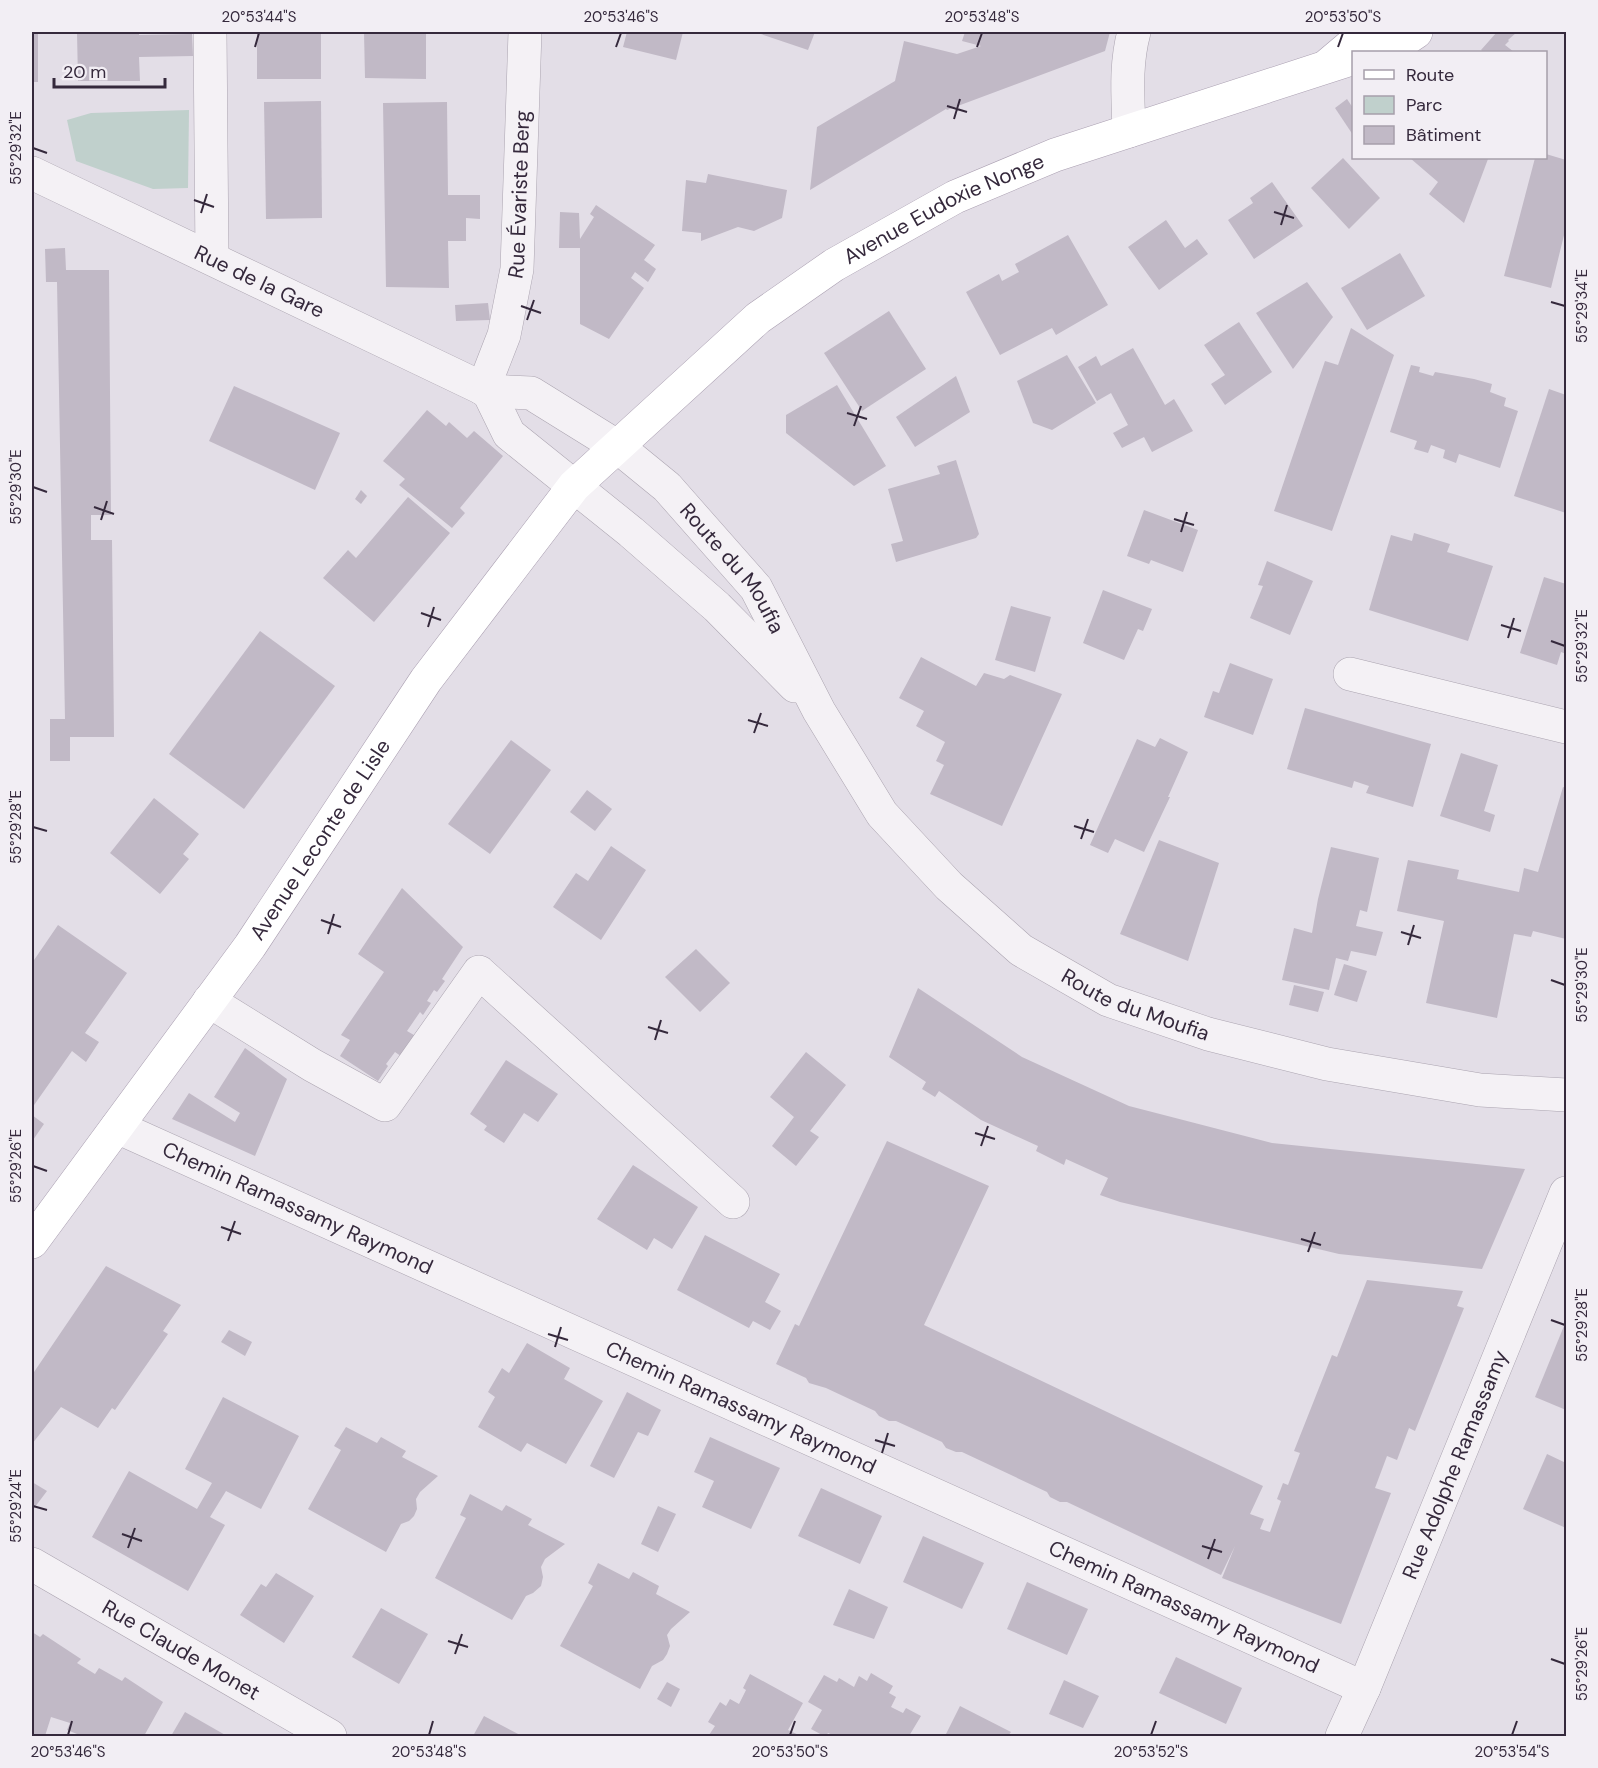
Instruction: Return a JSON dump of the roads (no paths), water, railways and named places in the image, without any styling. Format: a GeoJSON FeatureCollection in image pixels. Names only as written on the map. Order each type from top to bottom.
{"type":"FeatureCollection","features":[{"type":"Feature","properties":{"kind":"main road","name":"Avenue Eudoxie Nonge"},"geometry":{"type":"LineString","coordinates":[[618,447],[758,318],[834,266],[956,197],[1055,155],[1339,63],[1367,32]]}},
{"type":"Feature","properties":{"kind":"main road"},"geometry":{"type":"LineString","coordinates":[[1371,51],[1404,40],[1416,32]]}},
{"type":"Feature","properties":{"kind":"main road","name":"Avenue Leconte de Lisle"},"geometry":{"type":"LineString","coordinates":[[32,1242],[250,946],[426,680],[574,486],[618,447]]}},
{"type":"Feature","properties":{"kind":"street"},"geometry":{"type":"LineString","coordinates":[[210,32],[212,258]]}},
{"type":"Feature","properties":{"kind":"street","name":"Rue Évariste Berg"},"geometry":{"type":"LineString","coordinates":[[486,390],[504,335],[517,269],[525,32]]}},
{"type":"Feature","properties":{"kind":"street"},"geometry":{"type":"LineString","coordinates":[[1129,131],[1128,53],[1134,32]]}},
{"type":"Feature","properties":{"kind":"street","name":"Rue de la Gare"},"geometry":{"type":"LineString","coordinates":[[32,173],[486,390],[531,393],[618,447]]}},
{"type":"Feature","properties":{"kind":"street"},"geometry":{"type":"LineString","coordinates":[[486,390],[509,434],[574,486]]}},
{"type":"Feature","properties":{"kind":"street","name":"Route du Moufia"},"geometry":{"type":"LineString","coordinates":[[618,447],[668,487],[756,588],[819,711],[882,814],[949,886],[1021,950],[1108,1000],[1208,1034],[1327,1064],[1480,1090],[1566,1095]]}},
{"type":"Feature","properties":{"kind":"street","name":"Route du Moufia"},"geometry":{"type":"LineString","coordinates":[[574,486],[717,607],[819,711]]}},
{"type":"Feature","properties":{"kind":"street"},"geometry":{"type":"LineString","coordinates":[[1350,674],[1566,727]]}},
{"type":"Feature","properties":{"kind":"street"},"geometry":{"type":"LineString","coordinates":[[209,1001],[312,1065],[385,1105],[478,972],[733,1202]]}},
{"type":"Feature","properties":{"kind":"street","name":"Chemin Ramassamy Raymond"},"geometry":{"type":"LineString","coordinates":[[117,1127],[1364,1688]]}},
{"type":"Feature","properties":{"kind":"street","name":"Rue Adolphe Ramassamy"},"geometry":{"type":"LineString","coordinates":[[1342,1737],[1566,1193]]}},
{"type":"Feature","properties":{"kind":"street","name":"Rue Claude Monet"},"geometry":{"type":"LineString","coordinates":[[32,1564],[330,1737]]}}]}
